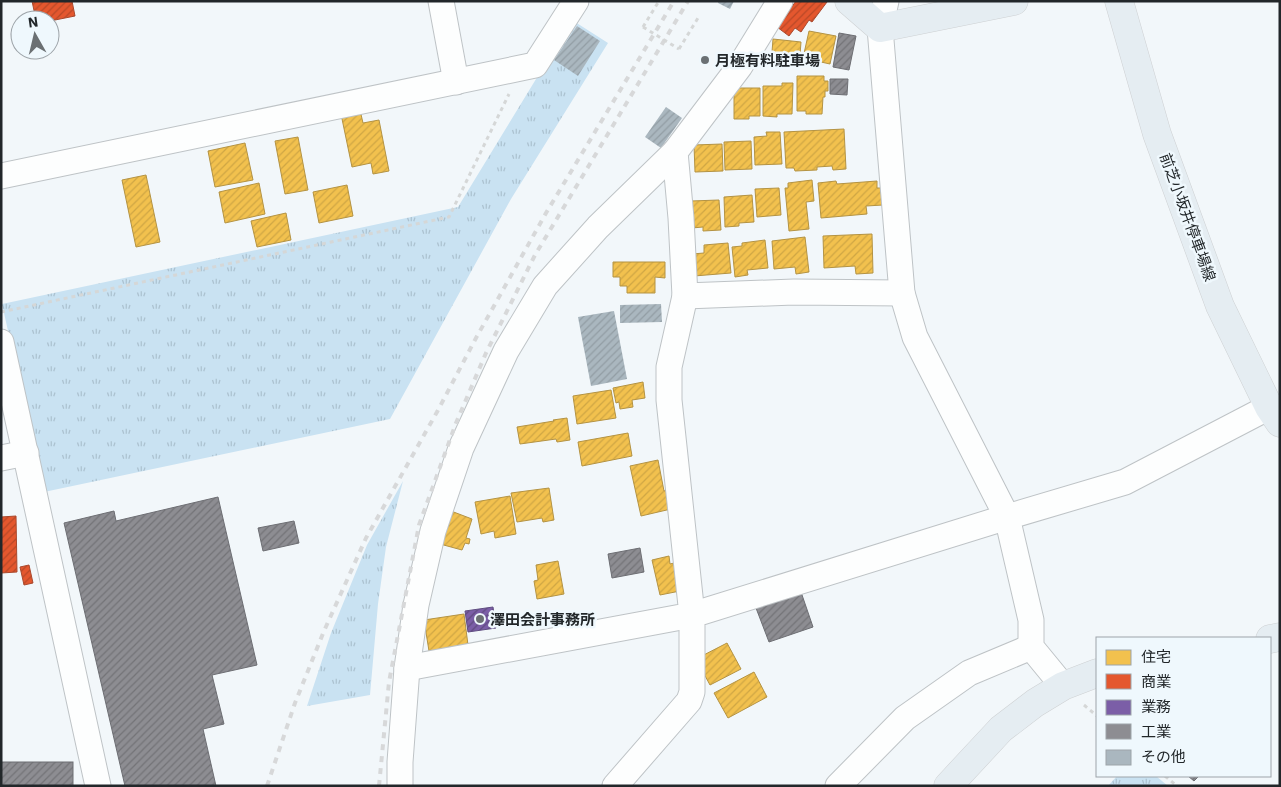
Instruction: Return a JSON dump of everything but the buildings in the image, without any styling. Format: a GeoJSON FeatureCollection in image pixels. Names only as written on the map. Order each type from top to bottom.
{"type":"FeatureCollection","features":[{"type":"Feature","properties":{"kind":"main road"},"geometry":{"type":"LineString","coordinates":[[849,1],[880,28],[1014,1]]}},
{"type":"Feature","properties":{"kind":"main road","name":"前芝小坂井停車場線"},"geometry":{"type":"LineString","coordinates":[[1119,1],[1157,134],[1220,306],[1275,415]]}},
{"type":"Feature","properties":{"kind":"main road"},"geometry":{"type":"LineString","coordinates":[[948,786],[1001,729],[1035,703],[1063,686],[1096,673]]}},
{"type":"Feature","properties":{"kind":"street"},"geometry":{"type":"LineString","coordinates":[[441,1],[456,82]]}},
{"type":"Feature","properties":{"kind":"street"},"geometry":{"type":"LineString","coordinates":[[1,176],[534,65],[576,1]]}},
{"type":"Feature","properties":{"kind":"street"},"geometry":{"type":"LineString","coordinates":[[400,786],[407,668],[416,605],[433,531],[461,448],[506,351],[545,286],[598,228],[675,152],[740,66],[780,1]]}},
{"type":"Feature","properties":{"kind":"street"},"geometry":{"type":"LineString","coordinates":[[886,1],[880,28],[902,293],[915,337],[1007,517],[1031,620],[1031,647],[1063,686]]}},
{"type":"Feature","properties":{"kind":"street"},"geometry":{"type":"LineString","coordinates":[[616,786],[689,701],[692,692],[692,615],[668,400],[668,367],[685,296],[675,152]]}},
{"type":"Feature","properties":{"kind":"street"},"geometry":{"type":"LineString","coordinates":[[685,296],[794,292],[902,293]]}},
{"type":"Feature","properties":{"kind":"street"},"geometry":{"type":"LineString","coordinates":[[1,342],[98,786]]}},
{"type":"Feature","properties":{"kind":"street"},"geometry":{"type":"LineString","coordinates":[[407,668],[692,615],[1126,482],[1275,415]]}},
{"type":"Feature","properties":{"kind":"street"},"geometry":{"type":"LineString","coordinates":[[1,458],[26,453]]}},
{"type":"Feature","properties":{"kind":"street"},"geometry":{"type":"LineString","coordinates":[[838,786],[905,718],[969,673],[1031,647]]}},
{"type":"Feature","properties":{"kind":"path"},"geometry":{"type":"LineString","coordinates":[[659,1],[643,27],[679,49],[698,18]]}},
{"type":"Feature","properties":{"kind":"path"},"geometry":{"type":"LineString","coordinates":[[1,312],[448,217],[521,68]]}},
{"type":"Feature","properties":{"kind":"path"},"geometry":{"type":"LineString","coordinates":[[1166,777],[1177,786]]}},
{"type":"Feature","properties":{"kind":"green space"},"geometry":{"type":"Polygon","coordinates":[[[572,20],[608,43],[511,199],[390,419],[44,492],[2,304],[458,207],[572,20]]]}},
{"type":"Feature","properties":{"kind":"green space"},"geometry":{"type":"Polygon","coordinates":[[[403,481],[386,547],[378,604],[370,695],[307,706],[331,633],[367,545],[403,481]]]}},
{"type":"Feature","properties":{"kind":"green space"},"geometry":{"type":"Polygon","coordinates":[[[1116,777],[1157,777],[1168,786],[1108,786],[1116,777]]]}},
{"type":"Feature","properties":{"kind":"railway"},"geometry":{"type":"LineString","coordinates":[[267,786],[295,703],[324,631],[366,538],[546,213],[674,1]]}},
{"type":"Feature","properties":{"kind":"railway"},"geometry":{"type":"LineString","coordinates":[[379,786],[389,682],[419,525],[456,423],[486,353],[535,255],[688,1]]}},
{"type":"Feature","properties":{"kind":"place","name":"月極有料駐車場"},"geometry":{"type":"Point","coordinates":[705,60]}},
{"type":"Feature","properties":{"kind":"place","name":"澤田会計事務所"},"geometry":{"type":"Point","coordinates":[480,619]}}]}
